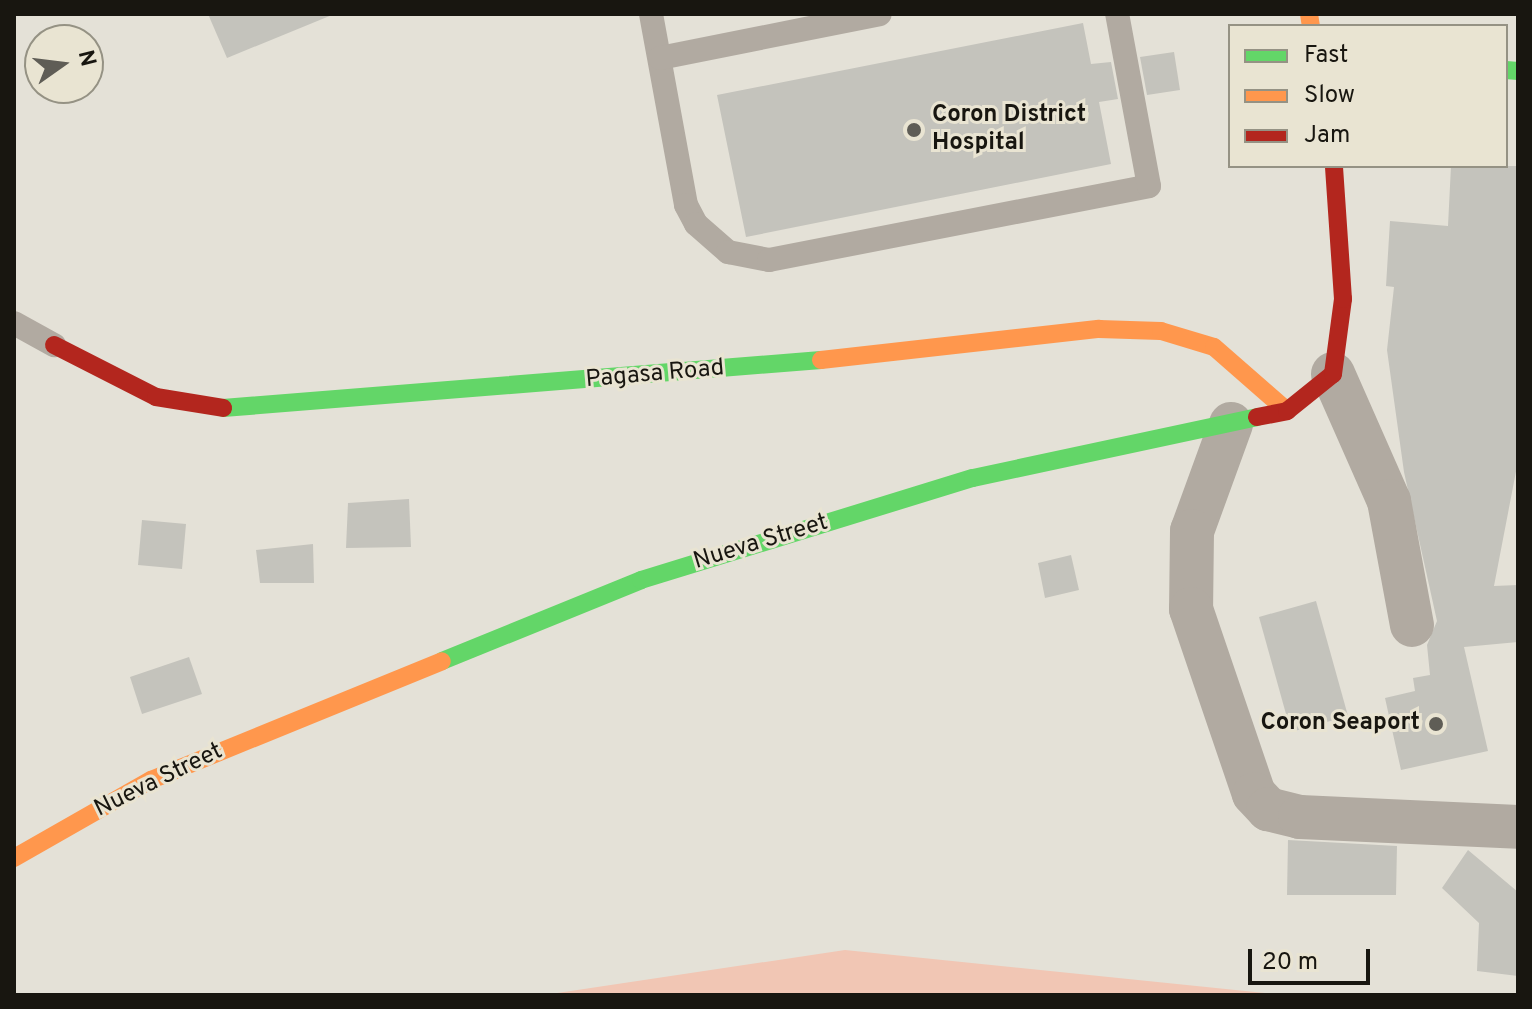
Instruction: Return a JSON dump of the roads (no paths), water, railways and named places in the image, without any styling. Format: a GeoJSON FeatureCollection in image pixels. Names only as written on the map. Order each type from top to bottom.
{"type":"FeatureCollection","features":[{"type":"Feature","properties":{"kind":"street"},"geometry":{"type":"LineString","coordinates":[[1334,168],[1343,299],[1333,374],[1389,501],[1412,625]]}},
{"type":"Feature","properties":{"kind":"street","name":"Pagasa Road"},"geometry":{"type":"LineString","coordinates":[[54,345],[156,397],[212,409],[888,355],[1099,329],[1161,331],[1214,347],[1287,411]]}},
{"type":"Feature","properties":{"kind":"street","name":"Nueva Street"},"geometry":{"type":"LineString","coordinates":[[14,858],[151,780],[641,580],[973,478],[1287,411],[1333,374]]}},
{"type":"Feature","properties":{"kind":"street"},"geometry":{"type":"LineString","coordinates":[[1231,424],[1192,531],[1191,609],[1254,794],[1268,809],[1300,817],[1518,827]]}},
{"type":"Feature","properties":{"kind":"lane"},"geometry":{"type":"LineString","coordinates":[[651,14],[686,205],[696,224],[728,252],[769,260],[1149,186],[1117,14]]}},
{"type":"Feature","properties":{"kind":"lane"},"geometry":{"type":"LineString","coordinates":[[660,58],[880,14]]}},
{"type":"Feature","properties":{"kind":"lane","name":"Pagasa Road"},"geometry":{"type":"LineString","coordinates":[[14,323],[54,345]]}},
{"type":"Feature","properties":{"kind":"place","name":"Coron District Hospital"},"geometry":{"type":"Point","coordinates":[914,130]}},
{"type":"Feature","properties":{"kind":"place","name":"Coron Seaport"},"geometry":{"type":"Point","coordinates":[1436,724]}}]}
